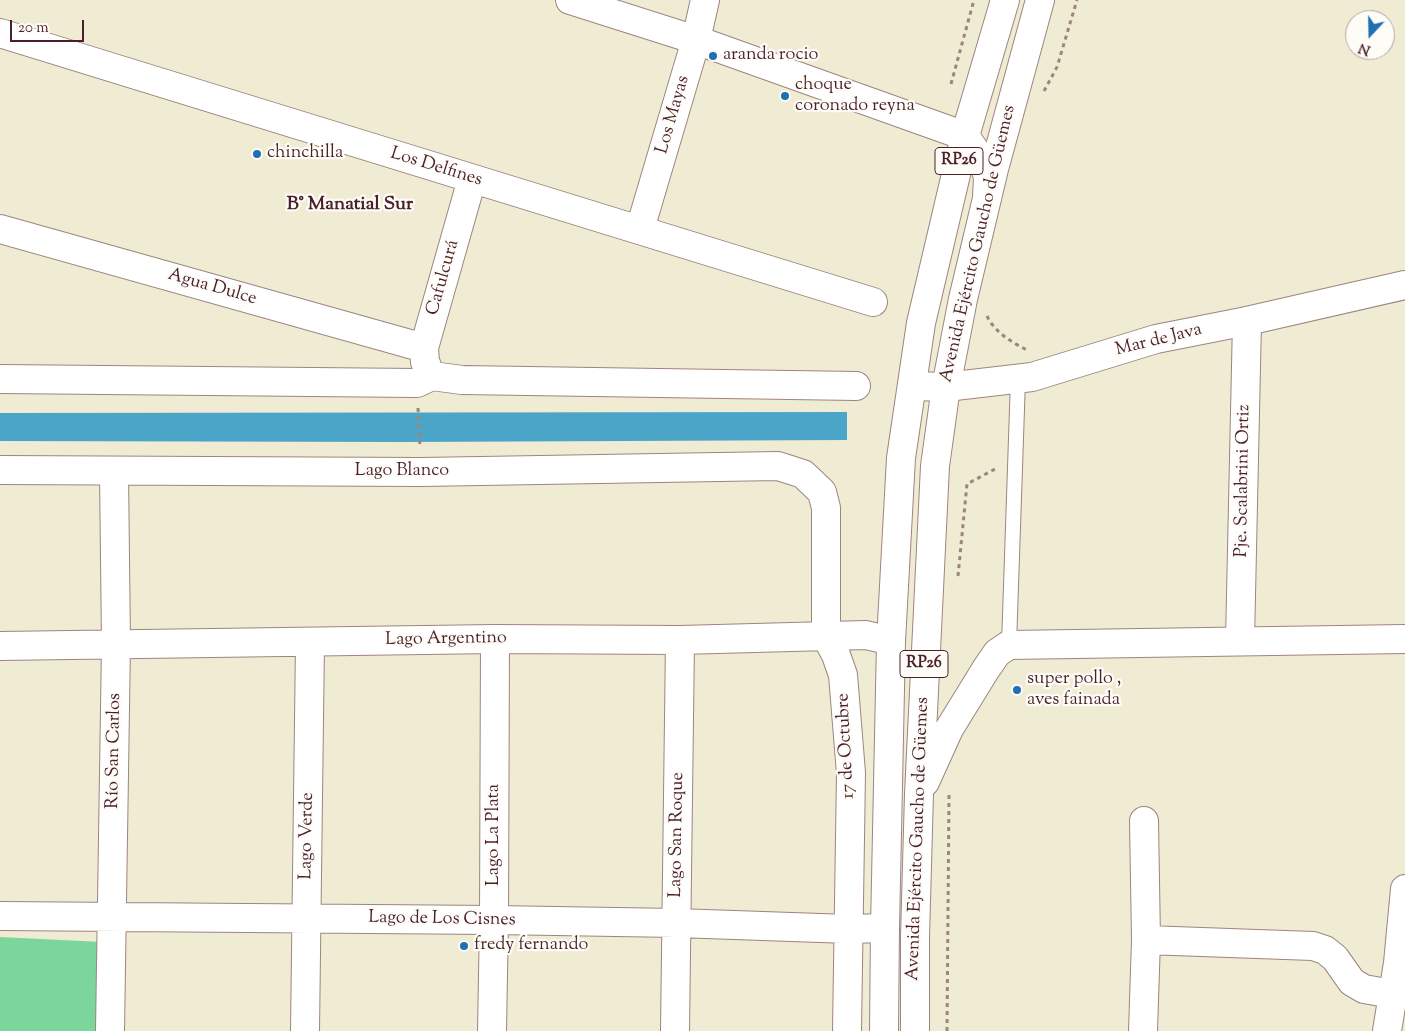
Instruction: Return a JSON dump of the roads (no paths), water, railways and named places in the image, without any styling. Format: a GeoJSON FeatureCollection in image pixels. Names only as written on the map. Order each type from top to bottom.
{"type":"FeatureCollection","features":[{"type":"Feature","properties":{"kind":"street"},"geometry":{"type":"LineString","coordinates":[[570,0],[696,40],[965,136],[983,162],[988,177],[986,200]]}},
{"type":"Feature","properties":{"kind":"street","name":"Los Mayas"},"geometry":{"type":"LineString","coordinates":[[640,229],[696,40],[705,0]]}},
{"type":"Feature","properties":{"kind":"street","name":"Avenida Ejército Gaucho de Güemes"},"geometry":{"type":"LineString","coordinates":[[884,1031],[891,641],[901,458],[921,323],[965,136],[1005,0]]}},
{"type":"Feature","properties":{"kind":"street","name":"Avenida Ejército Gaucho de Güemes"},"geometry":{"type":"LineString","coordinates":[[915,1031],[915,937],[919,794],[935,466],[946,387],[963,299],[986,200],[1040,0]]}},
{"type":"Feature","properties":{"kind":"street","name":"Los Delfines"},"geometry":{"type":"LineString","coordinates":[[0,33],[873,302]]}},
{"type":"Feature","properties":{"kind":"street","name":"Cafulcurá"},"geometry":{"type":"LineString","coordinates":[[424,379],[424,348],[472,179]]}},
{"type":"Feature","properties":{"kind":"street","name":"Agua Dulce"},"geometry":{"type":"LineString","coordinates":[[0,229],[424,348]]}},
{"type":"Feature","properties":{"kind":"street","name":"Mar de Java"},"geometry":{"type":"LineString","coordinates":[[912,386],[946,387],[1025,378],[1156,339],[1247,321],[1405,285]]}},
{"type":"Feature","properties":{"kind":"street","name":"Pje. Scalabrini Ortiz"},"geometry":{"type":"LineString","coordinates":[[1240,641],[1247,321]]}},
{"type":"Feature","properties":{"kind":"street"},"geometry":{"type":"LineString","coordinates":[[0,379],[424,379],[856,386]]}},
{"type":"Feature","properties":{"kind":"street","name":"Lago Blanco"},"geometry":{"type":"LineString","coordinates":[[0,470],[421,472],[778,466],[803,474]]}},
{"type":"Feature","properties":{"kind":"street","name":"Río San Carlos"},"geometry":{"type":"LineString","coordinates":[[110,1031],[116,644],[114,472]]}},
{"type":"Feature","properties":{"kind":"street","name":"17 de Octubre"},"geometry":{"type":"LineString","coordinates":[[803,474],[822,492],[826,508],[826,636],[836,655],[843,675],[851,773],[847,1031]]}},
{"type":"Feature","properties":{"kind":"street","name":"Lago Argentino"},"geometry":{"type":"LineString","coordinates":[[0,646],[495,638],[680,640],[866,635],[891,641]]}},
{"type":"Feature","properties":{"kind":"street","name":"Lago La Plata"},"geometry":{"type":"LineString","coordinates":[[492,1031],[495,638]]}},
{"type":"Feature","properties":{"kind":"street"},"geometry":{"type":"LineString","coordinates":[[919,794],[949,729],[997,653],[1009,645],[1405,639]]}},
{"type":"Feature","properties":{"kind":"street","name":"Lago San Roque"},"geometry":{"type":"LineString","coordinates":[[675,1031],[680,640]]}},
{"type":"Feature","properties":{"kind":"street","name":"Lago Verde"},"geometry":{"type":"LineString","coordinates":[[305,1031],[308,918],[310,642]]}},
{"type":"Feature","properties":{"kind":"street"},"geometry":{"type":"LineString","coordinates":[[1142,1031],[1146,940],[1144,821]]}},
{"type":"Feature","properties":{"kind":"street"},"geometry":{"type":"LineString","coordinates":[[1387,1031],[1392,994],[1401,963],[1405,889]]}},
{"type":"Feature","properties":{"kind":"street","name":"Lago de Los Cisnes"},"geometry":{"type":"LineString","coordinates":[[0,916],[494,920],[677,923],[849,929],[885,928]]}},
{"type":"Feature","properties":{"kind":"street"},"geometry":{"type":"LineString","coordinates":[[1146,940],[1313,946],[1330,954],[1352,982],[1364,989],[1392,994]]}},
{"type":"Feature","properties":{"kind":"lane"},"geometry":{"type":"LineString","coordinates":[[1009,645],[1015,458],[1025,378]]}},
{"type":"Feature","properties":{"kind":"water"},"geometry":{"type":"Polygon","coordinates":[[[847,412],[847,440],[0,441],[0,413],[847,412]]]}},
{"type":"Feature","properties":{"kind":"place","name":"aranda rocio"},"geometry":{"type":"Point","coordinates":[713,56]}},
{"type":"Feature","properties":{"kind":"place","name":"choque coronado reyna"},"geometry":{"type":"Point","coordinates":[785,96]}},
{"type":"Feature","properties":{"kind":"place","name":"chinchilla"},"geometry":{"type":"Point","coordinates":[257,154]}},
{"type":"Feature","properties":{"kind":"place","name":"super pollo , aves fainada"},"geometry":{"type":"Point","coordinates":[1017,690]}},
{"type":"Feature","properties":{"kind":"place","name":"fredy fernando"},"geometry":{"type":"Point","coordinates":[464,946]}},
{"type":"Feature","properties":{"kind":"district","name":"B° Manatial Sur"},"geometry":{"type":"Point","coordinates":[350,206]}}]}
